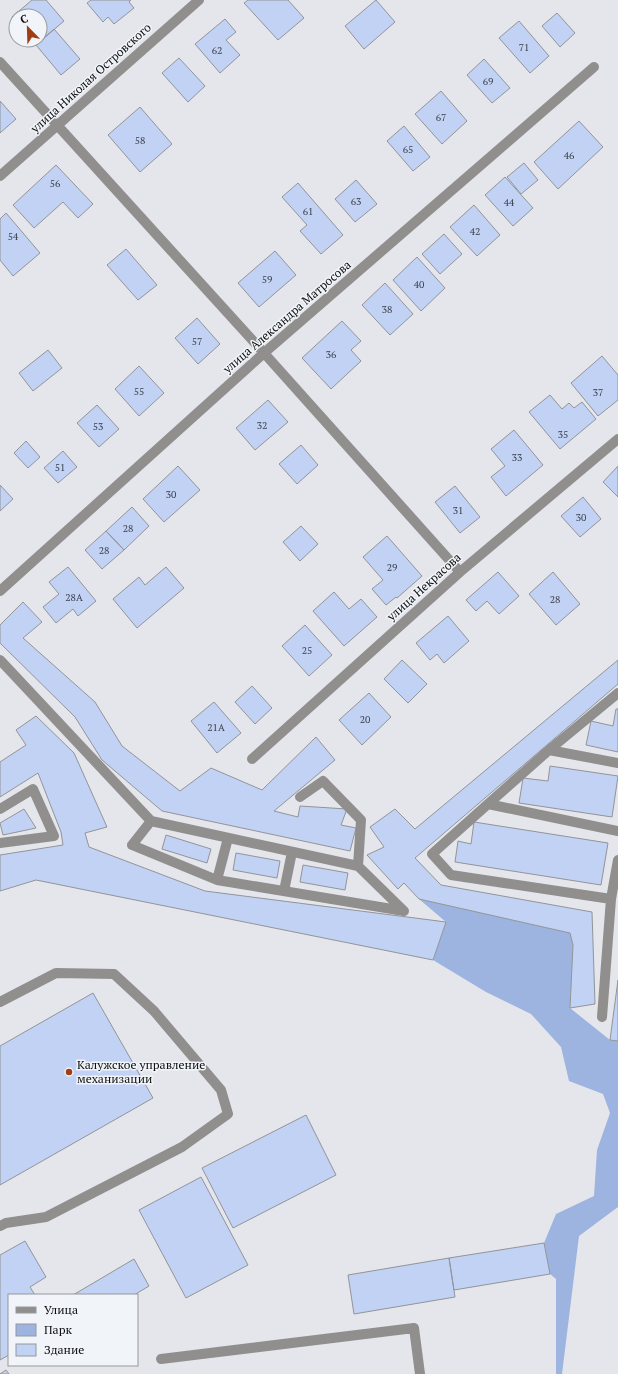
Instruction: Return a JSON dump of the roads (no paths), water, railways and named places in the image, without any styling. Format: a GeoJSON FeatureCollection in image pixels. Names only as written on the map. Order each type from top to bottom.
{"type":"FeatureCollection","features":[{"type":"Feature","properties":{"kind":"street","name":"улица Николая Островского"},"geometry":{"type":"LineString","coordinates":[[0,176],[199,0]]}},
{"type":"Feature","properties":{"kind":"street"},"geometry":{"type":"LineString","coordinates":[[0,62],[460,572]]}},
{"type":"Feature","properties":{"kind":"street","name":"улица Александра Матросова"},"geometry":{"type":"LineString","coordinates":[[0,590],[264,353],[594,67]]}},
{"type":"Feature","properties":{"kind":"street","name":"улица Некрасова"},"geometry":{"type":"LineString","coordinates":[[252,759],[460,572],[618,439]]}},
{"type":"Feature","properties":{"kind":"street"},"geometry":{"type":"LineString","coordinates":[[0,660],[151,821],[358,866],[404,911],[217,880],[132,845],[151,821]]}},
{"type":"Feature","properties":{"kind":"street"},"geometry":{"type":"LineString","coordinates":[[611,900],[451,875],[432,854],[549,750],[618,693]]}},
{"type":"Feature","properties":{"kind":"street"},"geometry":{"type":"LineString","coordinates":[[549,750],[618,763]]}},
{"type":"Feature","properties":{"kind":"street"},"geometry":{"type":"LineString","coordinates":[[300,797],[323,782],[361,820],[358,866]]}},
{"type":"Feature","properties":{"kind":"street"},"geometry":{"type":"LineString","coordinates":[[0,809],[33,789],[54,836],[0,843]]}},
{"type":"Feature","properties":{"kind":"street"},"geometry":{"type":"LineString","coordinates":[[488,804],[618,831]]}},
{"type":"Feature","properties":{"kind":"street"},"geometry":{"type":"LineString","coordinates":[[217,880],[228,838]]}},
{"type":"Feature","properties":{"kind":"street"},"geometry":{"type":"LineString","coordinates":[[284,891],[292,852]]}},
{"type":"Feature","properties":{"kind":"street"},"geometry":{"type":"LineString","coordinates":[[602,1017],[611,900],[618,860]]}},
{"type":"Feature","properties":{"kind":"street"},"geometry":{"type":"LineString","coordinates":[[0,1002],[56,973],[114,974],[154,1011],[221,1090],[228,1114],[182,1147],[46,1217],[6,1223],[0,1226]]}},
{"type":"Feature","properties":{"kind":"street"},"geometry":{"type":"LineString","coordinates":[[161,1359],[414,1328],[420,1374]]}},
{"type":"Feature","properties":{"kind":"place","name":"Калужское управление механизации"},"geometry":{"type":"Point","coordinates":[69,1072]}}]}
